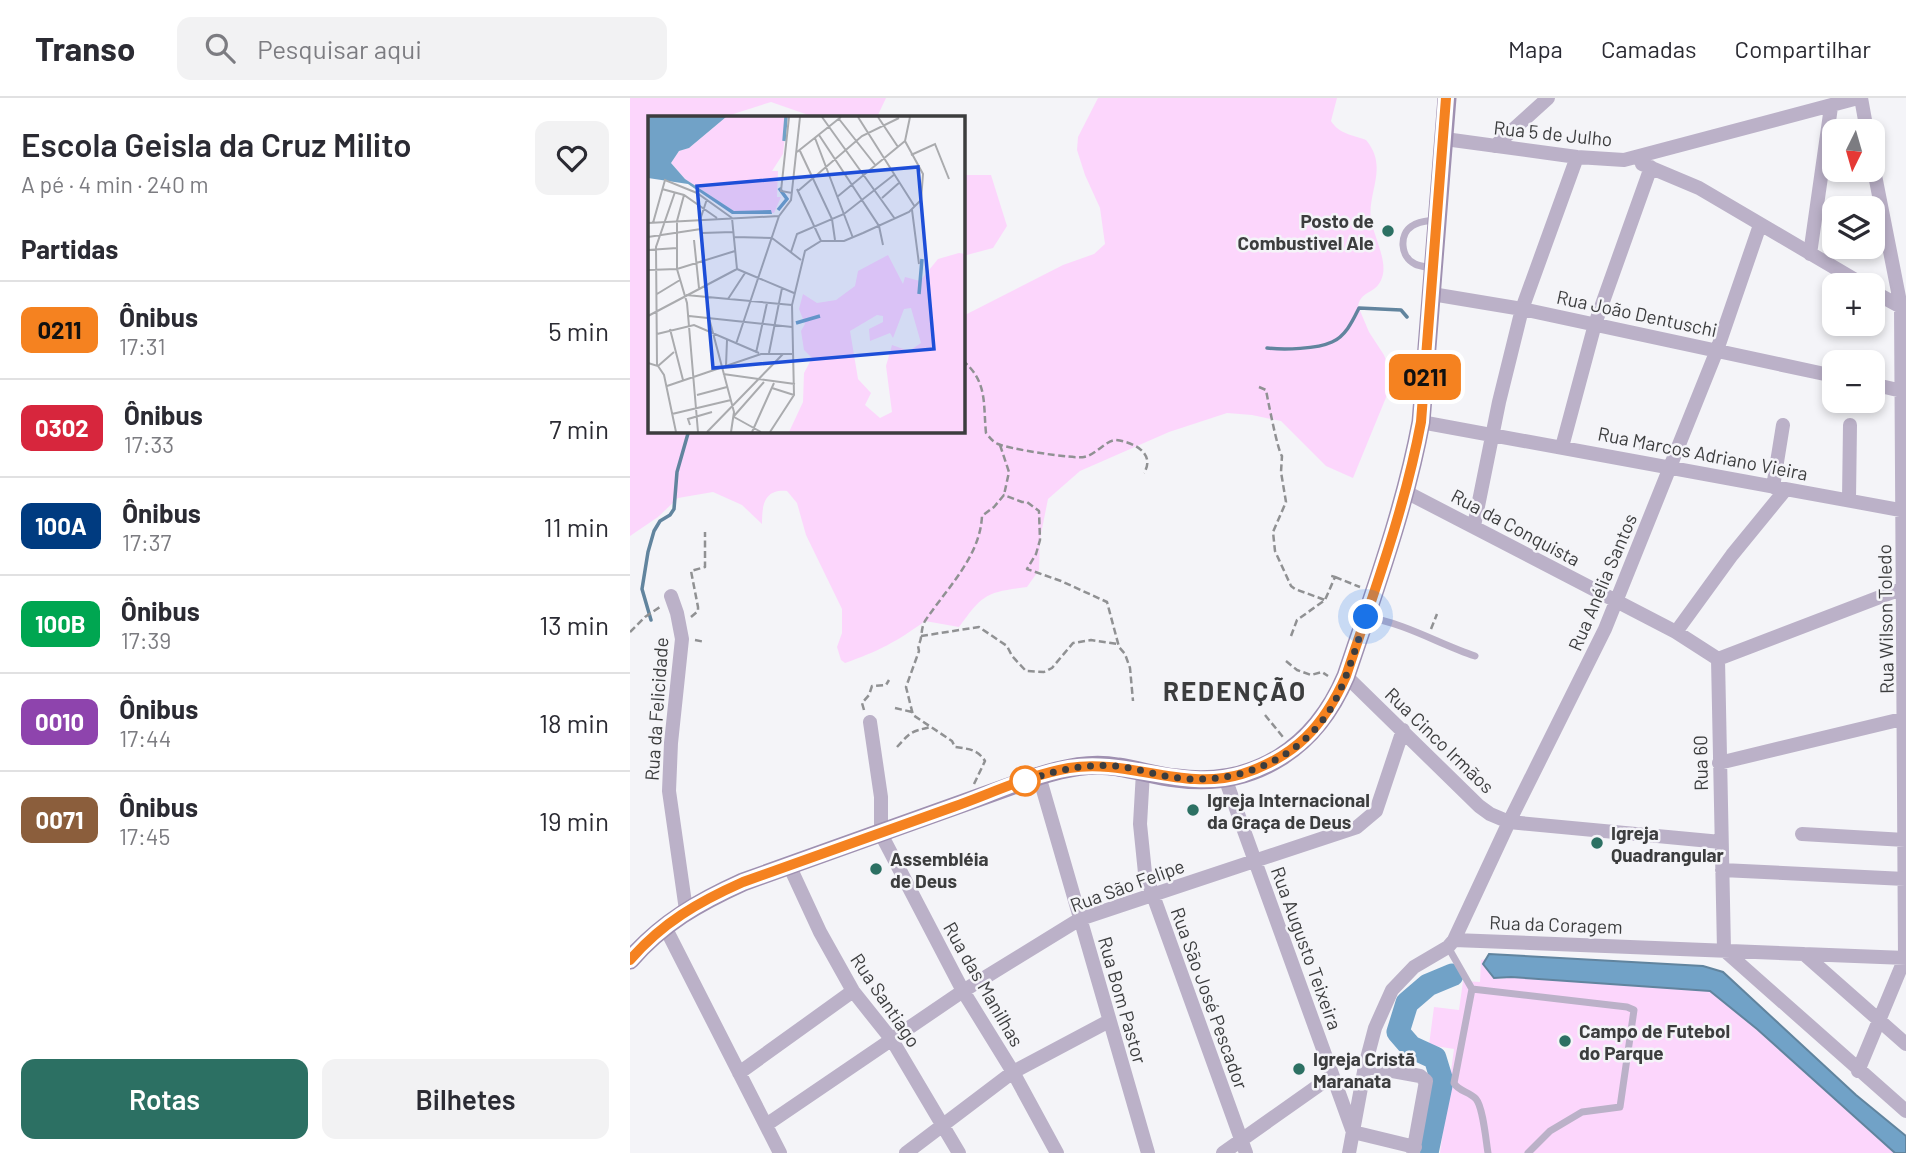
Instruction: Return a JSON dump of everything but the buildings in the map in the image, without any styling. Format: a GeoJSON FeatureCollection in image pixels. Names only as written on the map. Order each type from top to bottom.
{"type":"FeatureCollection","features":[{"type":"Feature","properties":{"kind":"main road"},"geometry":{"type":"LineString","coordinates":[[630,960],[664,925],[686,909],[743,882],[1039,776],[1089,765],[1116,766],[1176,778],[1225,778],[1271,762],[1295,749],[1318,725],[1344,681],[1366,617],[1406,492],[1421,422],[1447,98]]}},
{"type":"Feature","properties":{"kind":"street"},"geometry":{"type":"LineString","coordinates":[[1494,146],[1548,98]]}},
{"type":"Feature","properties":{"kind":"street","name":"Rua 5 de Julho"},"geometry":{"type":"LineString","coordinates":[[1445,139],[1577,157],[1624,160],[1860,98]]}},
{"type":"Feature","properties":{"kind":"street"},"geometry":{"type":"LineString","coordinates":[[1860,98],[1864,119]]}},
{"type":"Feature","properties":{"kind":"street"},"geometry":{"type":"LineString","coordinates":[[1810,254],[1831,107]]}},
{"type":"Feature","properties":{"kind":"street"},"geometry":{"type":"LineString","coordinates":[[1474,526],[1522,309],[1577,157]]}},
{"type":"Feature","properties":{"kind":"street"},"geometry":{"type":"LineString","coordinates":[[1624,160],[1651,167],[1699,188],[1843,273]]}},
{"type":"Feature","properties":{"kind":"street"},"geometry":{"type":"LineString","coordinates":[[1562,447],[1595,324],[1651,167]]}},
{"type":"Feature","properties":{"kind":"street","name":"Rua Wilson Toledo"},"geometry":{"type":"LineString","coordinates":[[1858,1071],[1906,958],[1903,309],[1877,182]]}},
{"type":"Feature","properties":{"kind":"street","name":"Rua Anélia Santos"},"geometry":{"type":"LineString","coordinates":[[1451,944],[1616,603],[1717,350],[1760,225]]}},
{"type":"Feature","properties":{"kind":"street","name":"Rua João Dentuschi"},"geometry":{"type":"LineString","coordinates":[[1432,294],[1522,309],[1822,373]]}},
{"type":"Feature","properties":{"kind":"street"},"geometry":{"type":"LineString","coordinates":[[1885,298],[1903,309]]}},
{"type":"Feature","properties":{"kind":"street"},"geometry":{"type":"LineString","coordinates":[[1885,387],[1904,391]]}},
{"type":"Feature","properties":{"kind":"street","name":"Rua Marcos Adriano Vieira"},"geometry":{"type":"LineString","coordinates":[[1421,422],[1904,510]]}},
{"type":"Feature","properties":{"kind":"street"},"geometry":{"type":"LineString","coordinates":[[1676,632],[1779,488],[1783,425]]}},
{"type":"Feature","properties":{"kind":"street"},"geometry":{"type":"LineString","coordinates":[[1849,499],[1850,425]]}},
{"type":"Feature","properties":{"kind":"street","name":"Rua da Conquista"},"geometry":{"type":"LineString","coordinates":[[1406,492],[1676,632],[1718,659]]}},
{"type":"Feature","properties":{"kind":"street"},"geometry":{"type":"LineString","coordinates":[[1718,659],[1905,588]]}},
{"type":"Feature","properties":{"kind":"street","name":"Rua da Felicidade"},"geometry":{"type":"LineString","coordinates":[[671,596],[680,628],[681,652],[671,743],[669,791],[686,909]]}},
{"type":"Feature","properties":{"kind":"street","name":"Rua 60"},"geometry":{"type":"LineString","coordinates":[[1718,659],[1724,950]]}},
{"type":"Feature","properties":{"kind":"street","name":"Rua Cinco Irmãos"},"geometry":{"type":"LineString","coordinates":[[1344,681],[1403,730],[1490,814],[1509,822],[1721,842]]}},
{"type":"Feature","properties":{"kind":"street"},"geometry":{"type":"LineString","coordinates":[[1719,763],[1905,718]]}},
{"type":"Feature","properties":{"kind":"street"},"geometry":{"type":"LineString","coordinates":[[870,722],[881,797],[881,834]]}},
{"type":"Feature","properties":{"kind":"street","name":"Rua São Felipe"},"geometry":{"type":"LineString","coordinates":[[766,1125],[963,991],[1080,919],[1357,827],[1369,818],[1380,800],[1403,730]]}},
{"type":"Feature","properties":{"kind":"street","name":"Rua São José Pescador"},"geometry":{"type":"LineString","coordinates":[[1143,772],[1140,824],[1145,873],[1244,1147]]}},
{"type":"Feature","properties":{"kind":"street","name":"Rua Bom Pastor"},"geometry":{"type":"LineString","coordinates":[[1039,776],[1147,1153]]}},
{"type":"Feature","properties":{"kind":"street","name":"Rua Augusto Teixeira"},"geometry":{"type":"LineString","coordinates":[[1225,778],[1353,1132]]}},
{"type":"Feature","properties":{"kind":"street","name":"Rua das Manilhas"},"geometry":{"type":"LineString","coordinates":[[881,834],[963,991],[1013,1072],[1057,1153]]}},
{"type":"Feature","properties":{"kind":"street"},"geometry":{"type":"LineString","coordinates":[[1802,834],[1905,846]]}},
{"type":"Feature","properties":{"kind":"street","name":"Rua Santiago"},"geometry":{"type":"LineString","coordinates":[[789,865],[820,932],[853,991],[892,1040],[959,1153]]}},
{"type":"Feature","properties":{"kind":"street"},"geometry":{"type":"LineString","coordinates":[[1722,870],[1905,879]]}},
{"type":"Feature","properties":{"kind":"street"},"geometry":{"type":"LineString","coordinates":[[664,925],[780,1153]]}},
{"type":"Feature","properties":{"kind":"street"},"geometry":{"type":"LineString","coordinates":[[1349,1153],[1375,1028],[1392,990],[1413,967],[1451,944]]}},
{"type":"Feature","properties":{"kind":"street","name":"Rua da Coragem"},"geometry":{"type":"LineString","coordinates":[[1451,944],[1724,950],[1906,958]]}},
{"type":"Feature","properties":{"kind":"street"},"geometry":{"type":"LineString","coordinates":[[1724,950],[1906,1111]]}},
{"type":"Feature","properties":{"kind":"street"},"geometry":{"type":"LineString","coordinates":[[1804,954],[1880,1018],[1906,1044]]}},
{"type":"Feature","properties":{"kind":"street"},"geometry":{"type":"LineString","coordinates":[[739,1073],[853,991]]}},
{"type":"Feature","properties":{"kind":"street"},"geometry":{"type":"LineString","coordinates":[[906,1153],[1013,1072],[1109,1021]]}},
{"type":"Feature","properties":{"kind":"street"},"geometry":{"type":"LineString","coordinates":[[1353,1132],[1414,1150],[1426,1084],[1424,1078],[1365,1066]]}},
{"type":"Feature","properties":{"kind":"street"},"geometry":{"type":"LineString","coordinates":[[1223,1153],[1244,1147],[1334,1079],[1344,1091],[1360,1091]]}},
{"type":"Feature","properties":{"kind":"lane"},"geometry":{"type":"LineString","coordinates":[[1434,268],[1415,264],[1408,259],[1403,242],[1404,235],[1412,225],[1438,219]]}},
{"type":"Feature","properties":{"kind":"lane"},"geometry":{"type":"LineString","coordinates":[[1366,617],[1429,636],[1475,656]]}},
{"type":"Feature","properties":{"kind":"lane"},"geometry":{"type":"LineString","coordinates":[[1451,944],[1472,989],[1454,1083],[1479,1104],[1488,1153]]}},
{"type":"Feature","properties":{"kind":"lane"},"geometry":{"type":"LineString","coordinates":[[1472,989],[1627,1007],[1633,1010],[1619,1107],[1582,1112],[1550,1131],[1528,1153]]}},
{"type":"Feature","properties":{"kind":"path"},"geometry":{"type":"LineString","coordinates":[[913,713],[906,687],[919,651],[918,646],[922,641],[925,622],[972,554],[979,538],[982,516],[1004,495],[1009,472],[1000,445],[986,433],[984,393],[974,369],[964,362]]}},
{"type":"Feature","properties":{"kind":"path"},"geometry":{"type":"LineString","coordinates":[[1259,387],[1266,390],[1278,452],[1282,456],[1281,472],[1287,497],[1273,532],[1275,551],[1291,586],[1325,600]]}},
{"type":"Feature","properties":{"kind":"path"},"geometry":{"type":"LineString","coordinates":[[1000,445],[1086,457],[1100,450],[1107,442],[1119,441],[1140,447],[1144,452],[1147,464],[1144,473]]}},
{"type":"Feature","properties":{"kind":"path"},"geometry":{"type":"LineString","coordinates":[[1004,495],[1027,502],[1037,507],[1039,512],[1040,540],[1027,569],[1107,601],[1118,644],[1130,668],[1133,701]]}},
{"type":"Feature","properties":{"kind":"path"},"geometry":{"type":"LineString","coordinates":[[680,628],[698,611],[691,571],[705,567],[705,532]]}},
{"type":"Feature","properties":{"kind":"path"},"geometry":{"type":"LineString","coordinates":[[1328,575],[1374,590]]}},
{"type":"Feature","properties":{"kind":"path"},"geometry":{"type":"LineString","coordinates":[[1291,636],[1297,620],[1325,600],[1335,577]]}},
{"type":"Feature","properties":{"kind":"path"},"geometry":{"type":"LineString","coordinates":[[630,632],[649,614]]}},
{"type":"Feature","properties":{"kind":"path"},"geometry":{"type":"LineString","coordinates":[[1429,636],[1437,614]]}},
{"type":"Feature","properties":{"kind":"path"},"geometry":{"type":"LineString","coordinates":[[1435,618],[1440,621]]}},
{"type":"Feature","properties":{"kind":"path"},"geometry":{"type":"LineString","coordinates":[[921,636],[979,627],[1007,646],[1026,671],[1035,672],[1052,668],[1073,642],[1091,640],[1118,644]]}},
{"type":"Feature","properties":{"kind":"path"},"geometry":{"type":"LineString","coordinates":[[1286,661],[1297,670],[1311,675],[1322,672],[1344,681]]}},
{"type":"Feature","properties":{"kind":"path"},"geometry":{"type":"LineString","coordinates":[[870,722],[863,708],[864,700],[872,685],[886,685],[889,680]]}},
{"type":"Feature","properties":{"kind":"path"},"geometry":{"type":"LineString","coordinates":[[895,708],[913,713],[952,741],[955,747],[975,750],[985,761],[973,786],[976,798]]}},
{"type":"Feature","properties":{"kind":"path"},"geometry":{"type":"LineString","coordinates":[[1265,715],[1291,745]]}},
{"type":"Feature","properties":{"kind":"path"},"geometry":{"type":"LineString","coordinates":[[897,747],[911,732],[931,727]]}},
{"type":"Feature","properties":{"kind":"shaded area"},"geometry":{"type":"Polygon","coordinates":[[[630,98],[886,98],[877,116],[811,116],[771,102],[727,116],[648,116],[648,432],[964,432],[964,315],[1063,265],[1094,254],[1105,244],[1100,208],[1077,150],[1078,137],[1098,98],[1337,98],[1331,121],[1342,131],[1366,140],[1373,150],[1377,170],[1371,220],[1381,254],[1383,274],[1378,286],[1360,300],[1358,306],[1369,332],[1384,355],[1389,379],[1387,395],[1353,478],[1326,466],[1281,421],[1227,413],[1169,432],[1080,471],[1048,499],[1040,539],[1039,570],[1027,587],[987,596],[959,627],[925,621],[887,645],[845,663],[841,660],[837,647],[842,633],[842,609],[806,535],[797,503],[787,491],[779,491],[769,496],[763,511],[762,524],[742,505],[713,492],[678,498],[658,517],[630,536],[630,98]]]}},
{"type":"Feature","properties":{"kind":"shaded area"},"geometry":{"type":"Polygon","coordinates":[[[964,175],[991,175],[1007,226],[993,248],[964,256],[964,175]]]}},
{"type":"Feature","properties":{"kind":"shaded area"},"geometry":{"type":"Polygon","coordinates":[[[1487,959],[1484,964],[1491,976],[1500,979],[1511,977],[1710,991],[1757,1029],[1895,1153],[1440,1153],[1454,1049],[1429,1045],[1434,1007],[1459,1010],[1463,981],[1480,982],[1481,960],[1487,959]]]}},
{"type":"Feature","properties":{"kind":"water"},"geometry":{"type":"Polygon","coordinates":[[[1489,954],[1703,966],[1723,972],[1856,1095],[1906,1136],[1906,1153],[1895,1153],[1757,1029],[1710,991],[1494,978],[1483,964],[1489,954]]]}},
{"type":"Feature","properties":{"kind":"waterway"},"geometry":{"type":"LineString","coordinates":[[1267,348],[1300,348],[1332,342],[1345,332],[1359,308],[1401,310],[1407,317]]}},
{"type":"Feature","properties":{"kind":"waterway"},"geometry":{"type":"LineString","coordinates":[[651,620],[642,589],[648,552],[660,521],[674,509],[677,472],[688,432]]}},
{"type":"Feature","properties":{"kind":"waterway"},"geometry":{"type":"LineString","coordinates":[[1427,1153],[1442,1081],[1435,1058],[1411,1047],[1398,1032],[1407,1003],[1428,985],[1452,975]]}},
{"type":"Feature","properties":{"kind":"bus line","name":"0211"},"geometry":{"type":"LineString","coordinates":[[630,960],[664,925],[705,899],[743,882],[1039,776],[1089,765],[1116,766],[1176,778],[1225,778],[1271,762],[1295,749],[1318,725],[1333,704],[1346,676],[1406,492],[1414,459],[1421,422],[1445,139],[1446,98]]}},
{"type":"Feature","properties":{"kind":"place","name":"Posto de Combustivel Ale"},"geometry":{"type":"Point","coordinates":[1388,231]}},
{"type":"Feature","properties":{"kind":"place","name":"Igreja Internacional da Graça de Deus"},"geometry":{"type":"Point","coordinates":[1193,810]}},
{"type":"Feature","properties":{"kind":"place","name":"Igreja Quadrangular"},"geometry":{"type":"Point","coordinates":[1597,843]}},
{"type":"Feature","properties":{"kind":"place","name":"Assembléia de Deus"},"geometry":{"type":"Point","coordinates":[876,869]}},
{"type":"Feature","properties":{"kind":"place","name":"Campo de Futebol do Parque"},"geometry":{"type":"Point","coordinates":[1565,1041]}},
{"type":"Feature","properties":{"kind":"place","name":"Igreja Cristã Maranata"},"geometry":{"type":"Point","coordinates":[1299,1069]}},
{"type":"Feature","properties":{"kind":"district","name":"REDENÇÃO"},"geometry":{"type":"Point","coordinates":[1235,690]}},
{"type":"Feature","properties":{"kind":"route"},"geometry":{"type":"LineString","coordinates":[[1025,781],[1021,782],[1066,768],[1089,765],[1116,766],[1200,780],[1242,774],[1271,762],[1295,749],[1333,704],[1346,676],[1366,617]]}}]}
